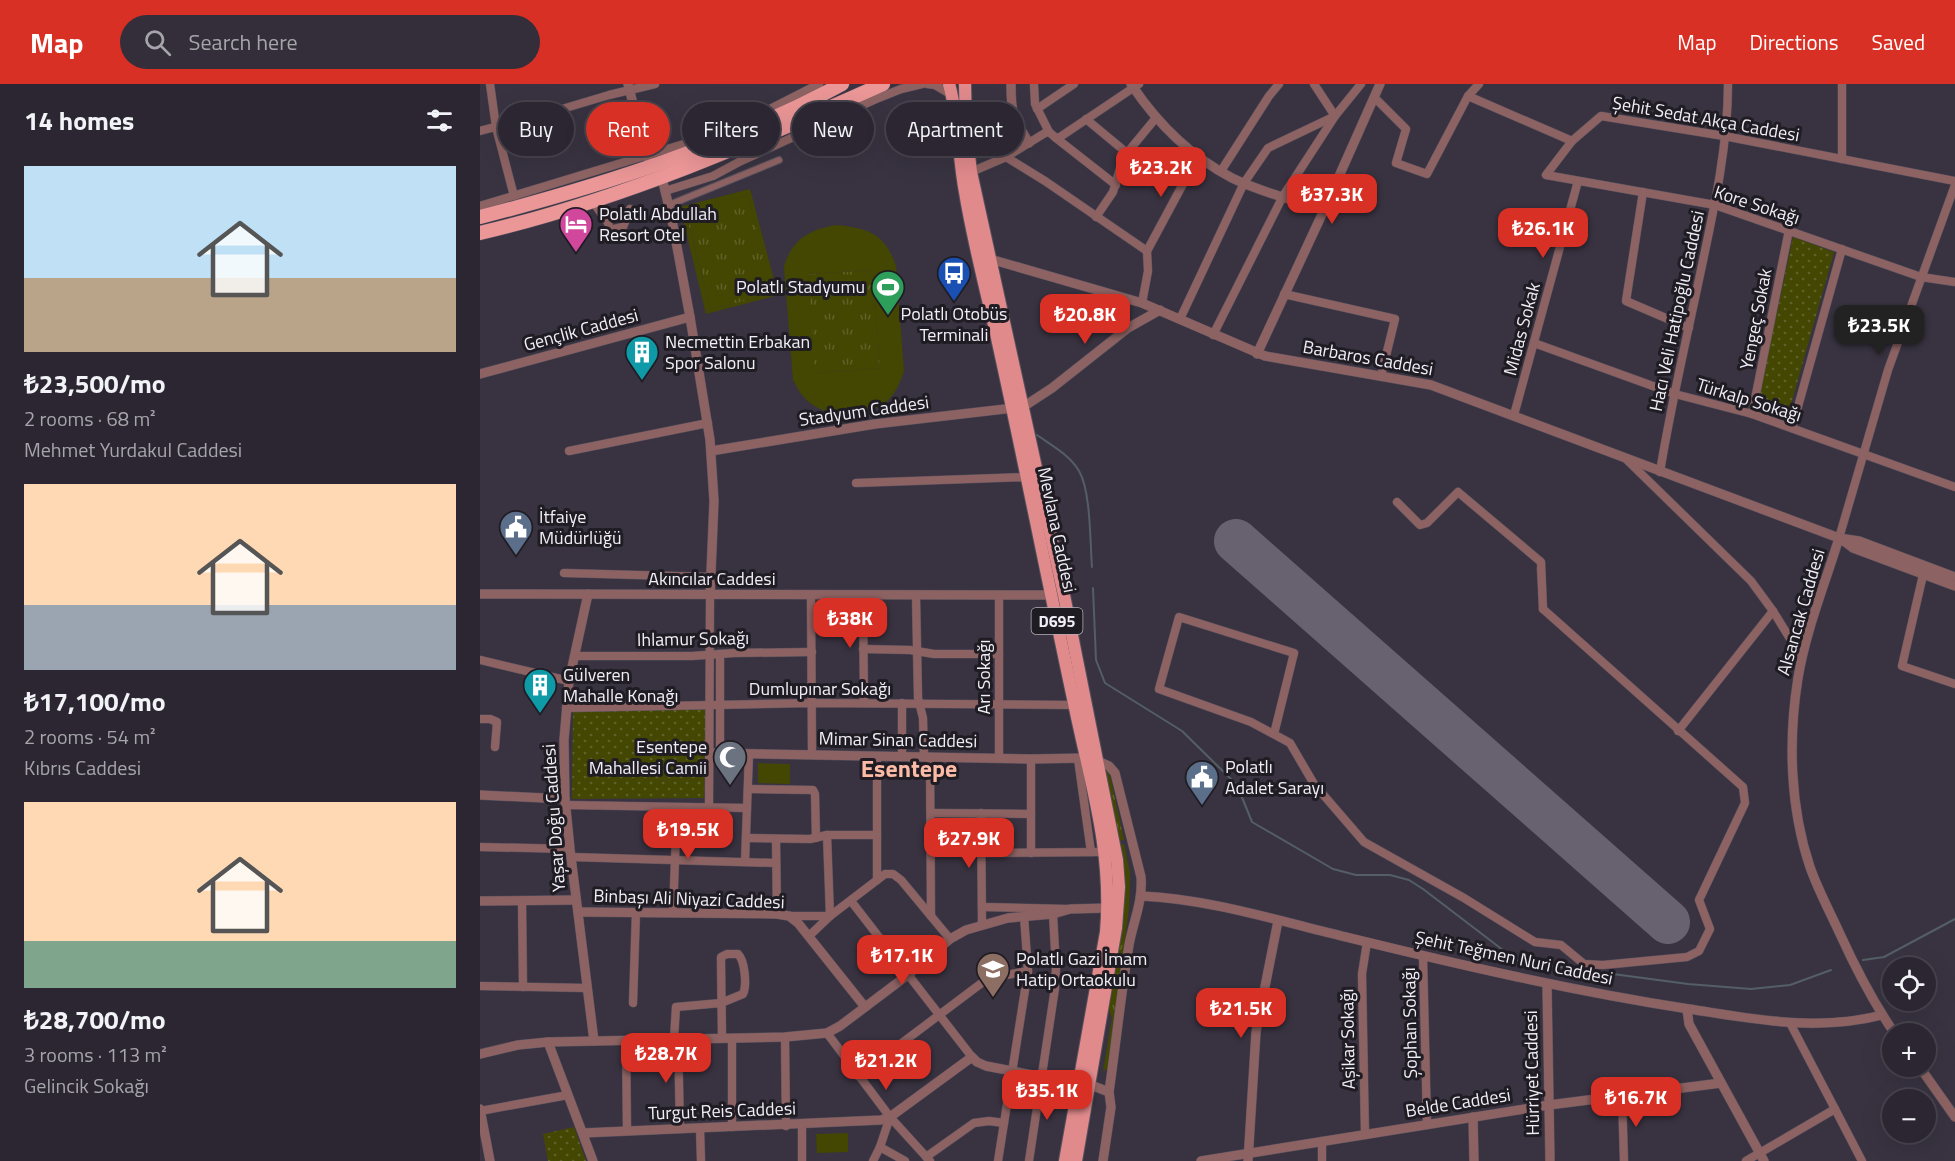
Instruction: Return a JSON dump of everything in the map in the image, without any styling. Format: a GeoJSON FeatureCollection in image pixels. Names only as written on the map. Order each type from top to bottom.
{"type":"FeatureCollection","features":[{"type":"Feature","properties":{"kind":"highway"},"geometry":{"type":"LineString","coordinates":[[480,217],[580,189],[649,161],[762,123],[842,84]]}},
{"type":"Feature","properties":{"kind":"highway"},"geometry":{"type":"LineString","coordinates":[[480,233],[664,185],[791,132],[883,84]]}},
{"type":"Feature","properties":{"kind":"main road","name":"Mevlana Caddesi"},"geometry":{"type":"LineString","coordinates":[[965,84],[966,129],[971,172],[1106,852],[1108,908],[1083,1085],[1076,1161]]}},
{"type":"Feature","properties":{"kind":"main road","name":"Mevlana Caddesi"},"geometry":{"type":"LineString","coordinates":[[951,90],[965,194],[1018,408],[1028,477],[1074,705],[1087,759],[1117,860],[1119,899],[1113,948],[1065,1161]]}},
{"type":"Feature","properties":{"kind":"street"},"geometry":{"type":"LineString","coordinates":[[490,84],[496,127],[514,196]]}},
{"type":"Feature","properties":{"kind":"street"},"geometry":{"type":"LineString","coordinates":[[480,131],[628,87],[655,84]]}},
{"type":"Feature","properties":{"kind":"street"},"geometry":{"type":"LineString","coordinates":[[480,206],[649,161],[765,112],[819,84]]}},
{"type":"Feature","properties":{"kind":"street"},"geometry":{"type":"LineString","coordinates":[[791,132],[901,89],[922,84]]}},
{"type":"Feature","properties":{"kind":"street"},"geometry":{"type":"LineString","coordinates":[[927,84],[951,90]]}},
{"type":"Feature","properties":{"kind":"street"},"geometry":{"type":"LineString","coordinates":[[1011,84],[1014,118],[1029,143]]}},
{"type":"Feature","properties":{"kind":"street"},"geometry":{"type":"LineString","coordinates":[[1034,84],[1034,100],[1049,132],[1116,185]]}},
{"type":"Feature","properties":{"kind":"street"},"geometry":{"type":"LineString","coordinates":[[1037,109],[1074,84]]}},
{"type":"Feature","properties":{"kind":"street"},"geometry":{"type":"LineString","coordinates":[[1221,171],[1279,84]]}},
{"type":"Feature","properties":{"kind":"street"},"geometry":{"type":"LineString","coordinates":[[1314,84],[1335,116]]}},
{"type":"Feature","properties":{"kind":"street"},"geometry":{"type":"LineString","coordinates":[[1213,335],[1283,196],[1335,116],[1360,84]]}},
{"type":"Feature","properties":{"kind":"street"},"geometry":{"type":"LineString","coordinates":[[1257,354],[1380,84]]}},
{"type":"Feature","properties":{"kind":"street"},"geometry":{"type":"LineString","coordinates":[[1374,97],[1406,129],[1396,163],[1426,174],[1468,96],[1479,84]]}},
{"type":"Feature","properties":{"kind":"street","name":"Hacı Veli Hatipoğlu Caddesi"},"geometry":{"type":"LineString","coordinates":[[1660,472],[1715,205],[1728,84]]}},
{"type":"Feature","properties":{"kind":"street"},"geometry":{"type":"LineString","coordinates":[[1842,84],[1842,159]]}},
{"type":"Feature","properties":{"kind":"street"},"geometry":{"type":"LineString","coordinates":[[1056,138],[1134,85],[1155,119],[1198,156],[1244,183],[1324,210]]}},
{"type":"Feature","properties":{"kind":"street"},"geometry":{"type":"LineString","coordinates":[[628,87],[649,161]]}},
{"type":"Feature","properties":{"kind":"street"},"geometry":{"type":"LineString","coordinates":[[1468,96],[1572,141]]}},
{"type":"Feature","properties":{"kind":"street"},"geometry":{"type":"LineString","coordinates":[[1180,319],[1244,183],[1268,148],[1335,116]]}},
{"type":"Feature","properties":{"kind":"street","name":"Şehit Sedat Akça Caddesi"},"geometry":{"type":"LineString","coordinates":[[1546,175],[1572,141],[1601,116],[1724,136],[1955,183]]}},
{"type":"Feature","properties":{"kind":"street"},"geometry":{"type":"LineString","coordinates":[[1086,119],[1127,153]]}},
{"type":"Feature","properties":{"kind":"street"},"geometry":{"type":"LineString","coordinates":[[1096,217],[1116,185],[1127,153],[1155,119]]}},
{"type":"Feature","properties":{"kind":"street"},"geometry":{"type":"LineString","coordinates":[[971,172],[1006,158],[1049,132]]}},
{"type":"Feature","properties":{"kind":"street"},"geometry":{"type":"LineString","coordinates":[[1142,303],[1148,272],[1147,251],[1198,156]]}},
{"type":"Feature","properties":{"kind":"street"},"geometry":{"type":"LineString","coordinates":[[1006,158],[1147,251]]}},
{"type":"Feature","properties":{"kind":"street"},"geometry":{"type":"LineString","coordinates":[[669,205],[779,160]]}},
{"type":"Feature","properties":{"kind":"street","name":"Kore Sokağı"},"geometry":{"type":"LineString","coordinates":[[1546,175],[1715,205],[1922,277],[1955,282]]}},
{"type":"Feature","properties":{"kind":"street","name":"Midas Sokak"},"geometry":{"type":"LineString","coordinates":[[1514,415],[1578,181]]}},
{"type":"Feature","properties":{"kind":"street"},"geometry":{"type":"LineString","coordinates":[[1839,538],[1888,370],[1955,183]]}},
{"type":"Feature","properties":{"kind":"street"},"geometry":{"type":"LineString","coordinates":[[664,185],[690,317],[711,451],[714,501],[710,596],[709,807]]}},
{"type":"Feature","properties":{"kind":"street"},"geometry":{"type":"LineString","coordinates":[[1643,192],[1626,301],[1689,328]]}},
{"type":"Feature","properties":{"kind":"street"},"geometry":{"type":"LineString","coordinates":[[593,202],[608,223],[610,230],[623,227],[630,209]]}},
{"type":"Feature","properties":{"kind":"street","name":"Yengeç Sokak"},"geometry":{"type":"LineString","coordinates":[[1752,414],[1789,230]]}},
{"type":"Feature","properties":{"kind":"street"},"geometry":{"type":"LineString","coordinates":[[1792,428],[1842,249]]}},
{"type":"Feature","properties":{"kind":"street","name":"Barbaros Caddesi"},"geometry":{"type":"LineString","coordinates":[[990,259],[1142,303],[1257,354],[1431,385],[1839,538],[1860,541],[1955,576]]}},
{"type":"Feature","properties":{"kind":"street"},"geometry":{"type":"LineString","coordinates":[[1284,294],[1395,319],[1381,376]]}},
{"type":"Feature","properties":{"kind":"street"},"geometry":{"type":"LineString","coordinates":[[1018,408],[1052,388],[1128,328],[1160,310]]}},
{"type":"Feature","properties":{"kind":"street","name":"Gençlik Caddesi"},"geometry":{"type":"LineString","coordinates":[[480,374],[690,317]]}},
{"type":"Feature","properties":{"kind":"street","name":"Türkalp Sokağı"},"geometry":{"type":"LineString","coordinates":[[1534,343],[1675,394],[1752,414],[1955,487]]}},
{"type":"Feature","properties":{"kind":"street","name":"Stadyum Caddesi"},"geometry":{"type":"LineString","coordinates":[[711,451],[875,424],[1018,408]]}},
{"type":"Feature","properties":{"kind":"street"},"geometry":{"type":"LineString","coordinates":[[569,451],[708,423]]}},
{"type":"Feature","properties":{"kind":"street"},"geometry":{"type":"LineString","coordinates":[[1625,458],[1751,581],[1802,658]]}},
{"type":"Feature","properties":{"kind":"street"},"geometry":{"type":"LineString","coordinates":[[856,483],[1028,477]]}},
{"type":"Feature","properties":{"kind":"street"},"geometry":{"type":"LineString","coordinates":[[1397,502],[1420,525],[1427,523],[1458,492],[1542,562],[1543,609]]}},
{"type":"Feature","properties":{"kind":"street","name":"Barbaros Caddesi"},"geometry":{"type":"LineString","coordinates":[[1839,538],[1853,548],[1955,586]]}},
{"type":"Feature","properties":{"kind":"street","name":"Alsancak Caddesi"},"geometry":{"type":"LineString","coordinates":[[1839,538],[1802,658],[1796,692],[1792,755],[1797,814],[1816,883],[1859,974],[1887,1023]]}},
{"type":"Feature","properties":{"kind":"street"},"geometry":{"type":"LineString","coordinates":[[1274,734],[1294,653],[1179,617],[1159,690],[1251,722],[1290,743],[1314,784],[1364,842],[1464,898],[1535,942],[1562,945],[1584,964],[1604,965],[1688,957],[1699,951],[1710,929],[1699,900],[1745,803],[1743,787],[1543,609],[1542,568]]}},
{"type":"Feature","properties":{"kind":"street"},"geometry":{"type":"LineString","coordinates":[[564,573],[711,577]]}},
{"type":"Feature","properties":{"kind":"street"},"geometry":{"type":"LineString","coordinates":[[1923,574],[1902,666],[1955,684]]}},
{"type":"Feature","properties":{"kind":"street","name":"Akıncılar Caddesi"},"geometry":{"type":"LineString","coordinates":[[480,594],[1052,595]]}},
{"type":"Feature","properties":{"kind":"street","name":"Yaşar Doğu Caddesi"},"geometry":{"type":"LineString","coordinates":[[588,594],[569,681],[564,740],[570,853],[594,1041]]}},
{"type":"Feature","properties":{"kind":"street"},"geometry":{"type":"LineString","coordinates":[[812,596],[812,755]]}},
{"type":"Feature","properties":{"kind":"street"},"geometry":{"type":"LineString","coordinates":[[863,596],[864,703]]}},
{"type":"Feature","properties":{"kind":"street"},"geometry":{"type":"LineString","coordinates":[[916,596],[919,703],[923,718],[931,813],[931,916]]}},
{"type":"Feature","properties":{"kind":"street","name":"Arı Sokağı"},"geometry":{"type":"LineString","coordinates":[[999,596],[999,759]]}},
{"type":"Feature","properties":{"kind":"street"},"geometry":{"type":"LineString","coordinates":[[1678,731],[1773,611]]}},
{"type":"Feature","properties":{"kind":"street"},"geometry":{"type":"LineString","coordinates":[[863,649],[934,654],[999,654]]}},
{"type":"Feature","properties":{"kind":"street","name":"Ihlamur Sokağı"},"geometry":{"type":"LineString","coordinates":[[575,656],[710,656],[812,652]]}},
{"type":"Feature","properties":{"kind":"street"},"geometry":{"type":"LineString","coordinates":[[720,654],[720,753]]}},
{"type":"Feature","properties":{"kind":"street"},"geometry":{"type":"LineString","coordinates":[[480,660],[569,681]]}},
{"type":"Feature","properties":{"kind":"street","name":"Dumlupınar Sokağı"},"geometry":{"type":"LineString","coordinates":[[566,708],[811,703],[1074,705]]}},
{"type":"Feature","properties":{"kind":"street"},"geometry":{"type":"LineString","coordinates":[[902,703],[902,757]]}},
{"type":"Feature","properties":{"kind":"street"},"geometry":{"type":"LineString","coordinates":[[480,719],[497,722],[495,747]]}},
{"type":"Feature","properties":{"kind":"street","name":"Mimar Sinan Caddesi"},"geometry":{"type":"LineString","coordinates":[[710,753],[1087,759]]}},
{"type":"Feature","properties":{"kind":"street"},"geometry":{"type":"LineString","coordinates":[[745,862],[749,754]]}},
{"type":"Feature","properties":{"kind":"street"},"geometry":{"type":"LineString","coordinates":[[877,756],[877,880]]}},
{"type":"Feature","properties":{"kind":"street"},"geometry":{"type":"LineString","coordinates":[[1031,853],[1032,759]]}},
{"type":"Feature","properties":{"kind":"street"},"geometry":{"type":"LineString","coordinates":[[1092,852],[1087,759],[1109,766],[1115,773],[1141,877],[1141,896],[1129,944],[1109,1092],[1111,1107],[1103,1161]]}},
{"type":"Feature","properties":{"kind":"street"},"geometry":{"type":"LineString","coordinates":[[748,789],[813,790],[816,838]]}},
{"type":"Feature","properties":{"kind":"street"},"geometry":{"type":"LineString","coordinates":[[480,795],[566,802],[747,808]]}},
{"type":"Feature","properties":{"kind":"street"},"geometry":{"type":"LineString","coordinates":[[674,913],[677,807]]}},
{"type":"Feature","properties":{"kind":"street"},"geometry":{"type":"LineString","coordinates":[[931,813],[1031,814]]}},
{"type":"Feature","properties":{"kind":"street"},"geometry":{"type":"LineString","coordinates":[[981,813],[982,924]]}},
{"type":"Feature","properties":{"kind":"street"},"geometry":{"type":"LineString","coordinates":[[746,838],[816,838],[827,834],[877,835]]}},
{"type":"Feature","properties":{"kind":"street"},"geometry":{"type":"LineString","coordinates":[[827,834],[830,916]]}},
{"type":"Feature","properties":{"kind":"street"},"geometry":{"type":"LineString","coordinates":[[776,839],[777,914]]}},
{"type":"Feature","properties":{"kind":"street"},"geometry":{"type":"LineString","coordinates":[[480,847],[675,860],[776,863]]}},
{"type":"Feature","properties":{"kind":"street"},"geometry":{"type":"LineString","coordinates":[[982,853],[1106,852]]}},
{"type":"Feature","properties":{"kind":"street"},"geometry":{"type":"LineString","coordinates":[[809,936],[830,916],[885,874],[893,874],[901,880],[950,939]]}},
{"type":"Feature","properties":{"kind":"street","name":"Şehit Teğmen Nuri Caddesi"},"geometry":{"type":"LineString","coordinates":[[1141,896],[1193,901],[1547,984],[1687,1009],[1790,1023],[1856,1022],[1882,1015]]}},
{"type":"Feature","properties":{"kind":"street"},"geometry":{"type":"LineString","coordinates":[[480,901],[576,900]]}},
{"type":"Feature","properties":{"kind":"street"},"geometry":{"type":"LineString","coordinates":[[522,901],[523,987]]}},
{"type":"Feature","properties":{"kind":"street"},"geometry":{"type":"LineString","coordinates":[[851,901],[976,1062],[1041,1078],[1102,1088],[1109,1092]]}},
{"type":"Feature","properties":{"kind":"street"},"geometry":{"type":"LineString","coordinates":[[982,907],[1108,908]]}},
{"type":"Feature","properties":{"kind":"street"},"geometry":{"type":"LineString","coordinates":[[480,1054],[548,1042],[785,1037],[827,1033],[909,974],[950,939],[982,924],[1024,916],[1053,914],[1070,909]]}},
{"type":"Feature","properties":{"kind":"street","name":"Binbaşı Ali Niyazi Caddesi"},"geometry":{"type":"LineString","coordinates":[[578,912],[789,916],[809,936],[865,1007]]}},
{"type":"Feature","properties":{"kind":"street"},"geometry":{"type":"LineString","coordinates":[[633,1003],[636,912]]}},
{"type":"Feature","properties":{"kind":"street"},"geometry":{"type":"LineString","coordinates":[[1029,1161],[1056,978],[1053,914]]}},
{"type":"Feature","properties":{"kind":"street"},"geometry":{"type":"LineString","coordinates":[[789,916],[830,916]]}},
{"type":"Feature","properties":{"kind":"street"},"geometry":{"type":"LineString","coordinates":[[998,1161],[1028,971],[1024,916]]}},
{"type":"Feature","properties":{"kind":"street"},"geometry":{"type":"LineString","coordinates":[[1247,1157],[1256,1032],[1278,921]]}},
{"type":"Feature","properties":{"kind":"street","name":"Aşikar Sokağı"},"geometry":{"type":"LineString","coordinates":[[1365,1135],[1362,974],[1367,942]]}},
{"type":"Feature","properties":{"kind":"street"},"geometry":{"type":"LineString","coordinates":[[680,1128],[676,1007],[722,1003],[740,996],[745,991],[742,958],[738,954],[727,954],[721,957],[722,1003],[727,1038],[732,1127]]}},
{"type":"Feature","properties":{"kind":"street","name":"Şophan Sokağı"},"geometry":{"type":"LineString","coordinates":[[1423,956],[1427,1125]]}},
{"type":"Feature","properties":{"kind":"street"},"geometry":{"type":"LineString","coordinates":[[858,1076],[988,979],[1028,971]]}},
{"type":"Feature","properties":{"kind":"street","name":"Hürriyet Caddesi"},"geometry":{"type":"LineString","coordinates":[[1547,984],[1550,1161]]}},
{"type":"Feature","properties":{"kind":"street"},"geometry":{"type":"LineString","coordinates":[[480,986],[587,988]]}},
{"type":"Feature","properties":{"kind":"street"},"geometry":{"type":"LineString","coordinates":[[1687,1009],[1689,1024],[1762,1157]]}},
{"type":"Feature","properties":{"kind":"street"},"geometry":{"type":"LineString","coordinates":[[1790,1023],[1862,1161]]}},
{"type":"Feature","properties":{"kind":"street"},"geometry":{"type":"LineString","coordinates":[[827,1033],[858,1076],[928,1159],[974,1123],[988,1121],[1004,1123]]}},
{"type":"Feature","properties":{"kind":"street"},"geometry":{"type":"LineString","coordinates":[[785,1037],[786,1125]]}},
{"type":"Feature","properties":{"kind":"street"},"geometry":{"type":"LineString","coordinates":[[626,1040],[627,1130]]}},
{"type":"Feature","properties":{"kind":"street"},"geometry":{"type":"LineString","coordinates":[[548,1042],[593,1161]]}},
{"type":"Feature","properties":{"kind":"street","name":"Turgut Reis Caddesi"},"geometry":{"type":"LineString","coordinates":[[583,1133],[871,1122],[891,1117],[972,1057]]}},
{"type":"Feature","properties":{"kind":"street"},"geometry":{"type":"LineString","coordinates":[[1927,1077],[1955,1117]]}},
{"type":"Feature","properties":{"kind":"street","name":"Belde Caddesi"},"geometry":{"type":"LineString","coordinates":[[1201,1161],[1247,1157],[1322,1142],[1549,1105],[1721,1083]]}},
{"type":"Feature","properties":{"kind":"street"},"geometry":{"type":"LineString","coordinates":[[490,1161],[480,1110],[568,1095]]}},
{"type":"Feature","properties":{"kind":"street"},"geometry":{"type":"LineString","coordinates":[[1622,1096],[1624,1161]]}},
{"type":"Feature","properties":{"kind":"street"},"geometry":{"type":"LineString","coordinates":[[1746,1161],[1762,1157],[1835,1109]]}},
{"type":"Feature","properties":{"kind":"street"},"geometry":{"type":"LineString","coordinates":[[873,1161],[891,1117]]}},
{"type":"Feature","properties":{"kind":"street"},"geometry":{"type":"LineString","coordinates":[[1473,1117],[1474,1161]]}},
{"type":"Feature","properties":{"kind":"street"},"geometry":{"type":"LineString","coordinates":[[802,1125],[802,1161]]}},
{"type":"Feature","properties":{"kind":"street"},"geometry":{"type":"LineString","coordinates":[[700,1128],[701,1161]]}},
{"type":"Feature","properties":{"kind":"street"},"geometry":{"type":"LineString","coordinates":[[1322,1142],[1322,1161]]}},
{"type":"Feature","properties":{"kind":"street"},"geometry":{"type":"LineString","coordinates":[[880,1147],[904,1161]]}},
{"type":"Feature","properties":{"kind":"green space"},"geometry":{"type":"Polygon","coordinates":[[[750,189],[778,295],[706,314],[680,207],[750,189]],[[748,195],[685,212],[711,310],[774,293],[748,195]]]}},
{"type":"Feature","properties":{"kind":"green space"},"geometry":{"type":"Polygon","coordinates":[[[748,195],[775,293],[711,310],[685,211],[748,195]]]}},
{"type":"Feature","properties":{"kind":"green space","name":"Polatlı Stadyumu"},"geometry":{"type":"Polygon","coordinates":[[[838,225],[868,231],[875,235],[887,247],[896,266],[904,371],[897,389],[885,403],[854,414],[831,413],[811,404],[793,380],[784,267],[797,243],[811,232],[838,225]],[[873,270],[808,274],[815,373],[880,368],[873,270]]]}},
{"type":"Feature","properties":{"kind":"green space"},"geometry":{"type":"Polygon","coordinates":[[[1793,237],[1834,252],[1788,415],[1757,406],[1793,237]]]}},
{"type":"Feature","properties":{"kind":"green space"},"geometry":{"type":"Polygon","coordinates":[[[873,270],[880,368],[814,373],[808,274],[873,270]]]}},
{"type":"Feature","properties":{"kind":"green space"},"geometry":{"type":"Polygon","coordinates":[[[707,709],[704,798],[572,799],[573,710],[707,709]]]}},
{"type":"Feature","properties":{"kind":"green space"},"geometry":{"type":"Polygon","coordinates":[[[758,763],[790,764],[790,784],[758,783],[758,763]]]}},
{"type":"Feature","properties":{"kind":"green space"},"geometry":{"type":"Polygon","coordinates":[[[1104,768],[1111,780],[1124,840],[1118,841],[1104,768]]]}},
{"type":"Feature","properties":{"kind":"green space"},"geometry":{"type":"Polygon","coordinates":[[[1124,844],[1130,873],[1129,908],[1108,1067],[1103,1071],[1112,1018],[1108,1007],[1124,910],[1124,878],[1119,845],[1124,844]]]}},
{"type":"Feature","properties":{"kind":"green space"},"geometry":{"type":"Polygon","coordinates":[[[574,1127],[586,1161],[548,1161],[543,1134],[574,1127]]]}},
{"type":"Feature","properties":{"kind":"green space"},"geometry":{"type":"Polygon","coordinates":[[[848,1133],[848,1152],[817,1153],[816,1134],[848,1133]]]}},
{"type":"Feature","properties":{"kind":"waterway"},"geometry":{"type":"LineString","coordinates":[[1037,435],[1071,460],[1083,480],[1088,504],[1092,567]]}},
{"type":"Feature","properties":{"kind":"waterway"},"geometry":{"type":"LineString","coordinates":[[1093,588],[1096,660],[1105,683],[1182,731],[1237,785],[1252,822],[1333,869],[1356,875],[1390,875],[1409,880],[1516,960],[1523,962],[1688,984],[1751,989],[1790,985],[1831,970]]}},
{"type":"Feature","properties":{"kind":"waterway"},"geometry":{"type":"LineString","coordinates":[[1863,960],[1884,957],[1955,919]]}},
{"type":"Feature","properties":{"kind":"runway"},"geometry":{"type":"LineString","coordinates":[[1236,541],[1668,922]]}},
{"type":"Feature","properties":{"kind":"place","name":"Polatlı Abdullah Resort Otel"},"geometry":{"type":"Point","coordinates":[576,253]}},
{"type":"Feature","properties":{"kind":"place","name":"Polatlı Otobüs Terminali"},"geometry":{"type":"Point","coordinates":[954,302]}},
{"type":"Feature","properties":{"kind":"place","name":"Polatlı Stadyumu"},"geometry":{"type":"Point","coordinates":[888,316]}},
{"type":"Feature","properties":{"kind":"place","name":"Necmettin Erbakan Spor Salonu"},"geometry":{"type":"Point","coordinates":[642,381]}},
{"type":"Feature","properties":{"kind":"place","name":"İtfaiye Müdürlüğü"},"geometry":{"type":"Point","coordinates":[516,556]}},
{"type":"Feature","properties":{"kind":"place","name":"Gülveren Mahalle Konağı"},"geometry":{"type":"Point","coordinates":[540,714]}},
{"type":"Feature","properties":{"kind":"place","name":"Esentepe Mahallesi Camii"},"geometry":{"type":"Point","coordinates":[730,786]}},
{"type":"Feature","properties":{"kind":"place","name":"Polatlı Adalet Sarayı"},"geometry":{"type":"Point","coordinates":[1202,806]}},
{"type":"Feature","properties":{"kind":"place","name":"Polatlı Gazi İmam Hatip Ortaokulu"},"geometry":{"type":"Point","coordinates":[993,998]}},
{"type":"Feature","properties":{"kind":"district","name":"Esentepe"},"geometry":{"type":"Point","coordinates":[909,769]}}]}
